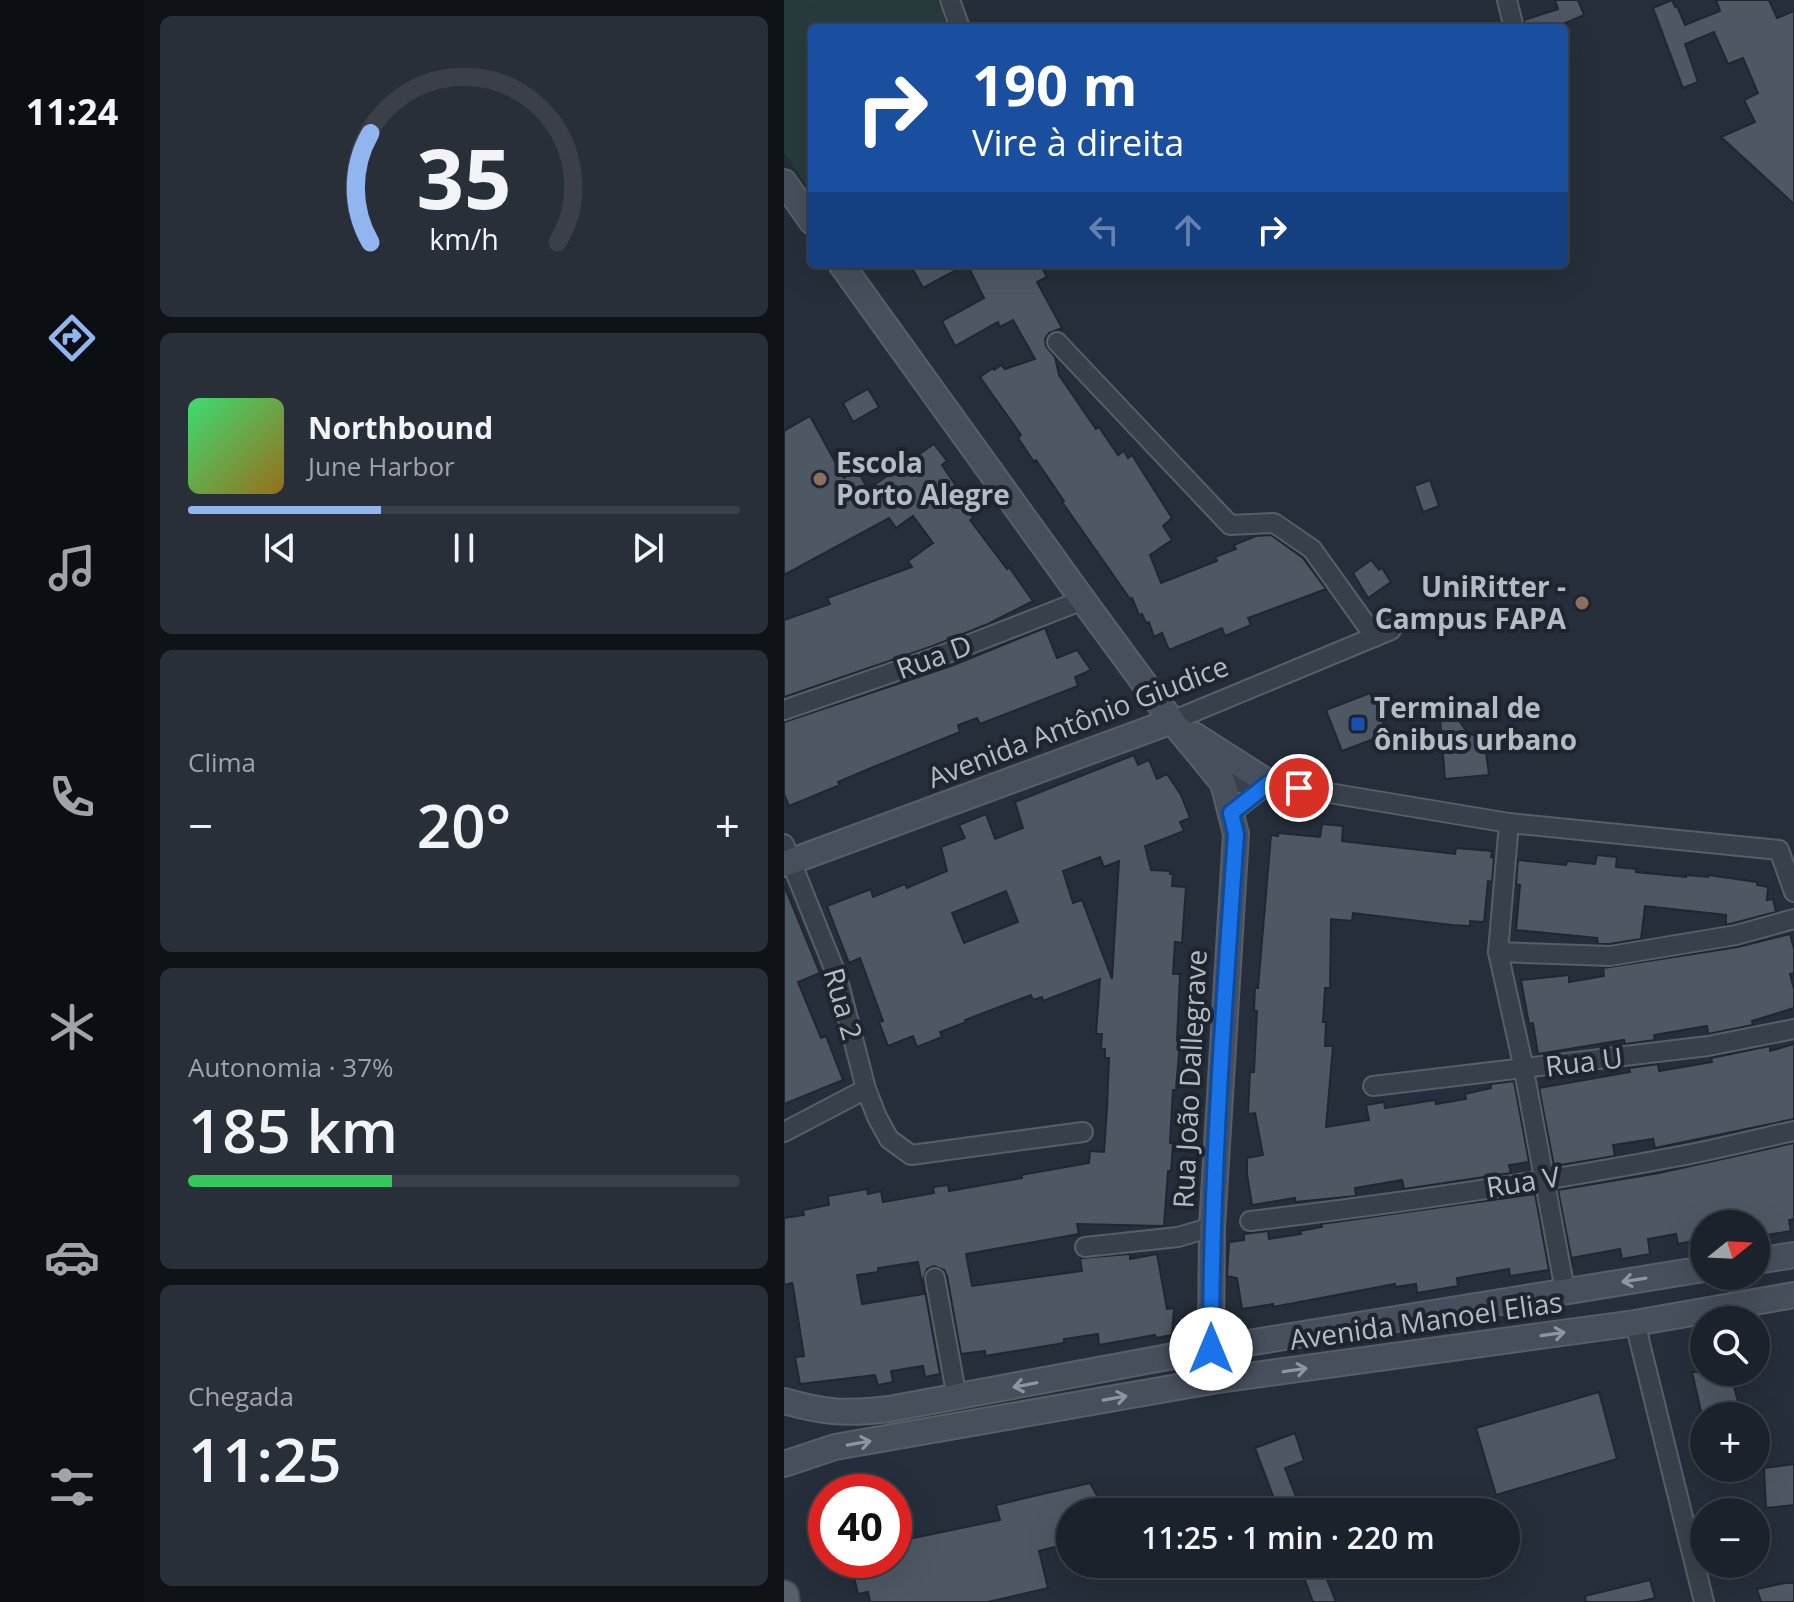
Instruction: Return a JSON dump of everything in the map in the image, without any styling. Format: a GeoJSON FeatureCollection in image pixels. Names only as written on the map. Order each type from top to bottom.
{"type":"FeatureCollection","features":[{"type":"Feature","properties":{"kind":"main road"},"geometry":{"type":"LineString","coordinates":[[784,182],[808,216]]}},
{"type":"Feature","properties":{"kind":"main road"},"geometry":{"type":"LineString","coordinates":[[846,268],[1083,600],[1172,721],[1223,783]]}},
{"type":"Feature","properties":{"kind":"main road"},"geometry":{"type":"LineString","coordinates":[[1172,721],[1269,783]]}},
{"type":"Feature","properties":{"kind":"main road","name":"Avenida Antônio Giudice"},"geometry":{"type":"LineString","coordinates":[[786,856],[1172,721]]}},
{"type":"Feature","properties":{"kind":"main road","name":"Rua João Dallegrave"},"geometry":{"type":"LineString","coordinates":[[1218,1380],[1211,1349],[1212,1227],[1236,834],[1223,783]]}},
{"type":"Feature","properties":{"kind":"main road"},"geometry":{"type":"LineString","coordinates":[[1770,1259],[1794,1255]]}},
{"type":"Feature","properties":{"kind":"main road","name":"Avenida Manoel Elias"},"geometry":{"type":"LineString","coordinates":[[784,1401],[816,1410],[850,1414],[957,1398],[1211,1349],[1690,1271]]}},
{"type":"Feature","properties":{"kind":"main road","name":"Avenida Manoel Elias"},"geometry":{"type":"LineString","coordinates":[[784,1464],[835,1447],[1218,1380],[1635,1323],[1794,1295]]}},
{"type":"Feature","properties":{"kind":"main road"},"geometry":{"type":"LineString","coordinates":[[784,1595],[785,1602]]}},
{"type":"Feature","properties":{"kind":"street"},"geometry":{"type":"LineString","coordinates":[[950,0],[959,24]]}},
{"type":"Feature","properties":{"kind":"street"},"geometry":{"type":"LineString","coordinates":[[1507,0],[1513,24]]}},
{"type":"Feature","properties":{"kind":"street","name":"Avenida Antônio Giudice"},"geometry":{"type":"LineString","coordinates":[[1057,342],[1230,525],[1274,523],[1312,549],[1383,634],[1172,721]]}},
{"type":"Feature","properties":{"kind":"street","name":"Rua D"},"geometry":{"type":"LineString","coordinates":[[784,710],[937,657],[1083,600]]}},
{"type":"Feature","properties":{"kind":"street"},"geometry":{"type":"LineString","coordinates":[[1223,783],[1269,783],[1509,823],[1779,850],[1794,892]]}},
{"type":"Feature","properties":{"kind":"street"},"geometry":{"type":"LineString","coordinates":[[1231,813],[1269,783]]}},
{"type":"Feature","properties":{"kind":"street"},"geometry":{"type":"LineString","coordinates":[[1509,823],[1498,952],[1565,1290]]}},
{"type":"Feature","properties":{"kind":"street","name":"Rua 2"},"geometry":{"type":"LineString","coordinates":[[786,856],[837,976],[866,1089],[889,1139],[911,1155],[1083,1132]]}},
{"type":"Feature","properties":{"kind":"street"},"geometry":{"type":"LineString","coordinates":[[1498,952],[1610,956],[1736,935],[1794,919]]}},
{"type":"Feature","properties":{"kind":"street","name":"Rua U"},"geometry":{"type":"LineString","coordinates":[[1373,1086],[1524,1073],[1708,1046],[1794,1029]]}},
{"type":"Feature","properties":{"kind":"street"},"geometry":{"type":"LineString","coordinates":[[784,1132],[866,1089]]}},
{"type":"Feature","properties":{"kind":"street","name":"Rua V"},"geometry":{"type":"LineString","coordinates":[[1250,1221],[1543,1179],[1682,1156],[1794,1131]]}},
{"type":"Feature","properties":{"kind":"street"},"geometry":{"type":"LineString","coordinates":[[1085,1247],[1178,1237],[1212,1227]]}},
{"type":"Feature","properties":{"kind":"street"},"geometry":{"type":"LineString","coordinates":[[935,1278],[957,1398]]}},
{"type":"Feature","properties":{"kind":"street"},"geometry":{"type":"LineString","coordinates":[[1635,1323],[1704,1602]]}},
{"type":"Feature","properties":{"kind":"shaded area"},"geometry":{"type":"Polygon","coordinates":[[[784,0],[937,0],[946,24],[808,24],[808,187],[784,152],[784,0]]]}},
{"type":"Feature","properties":{"kind":"building"},"geometry":{"type":"Polygon","coordinates":[[[1555,0],[1578,0],[1584,15],[1563,24],[1525,24],[1524,20],[1558,9],[1555,0]]]}},
{"type":"Feature","properties":{"kind":"building"},"geometry":{"type":"Polygon","coordinates":[[[1672,0],[1685,25],[1720,11],[1716,0],[1769,0],[1777,18],[1794,11],[1794,204],[1721,137],[1755,122],[1744,100],[1758,93],[1743,58],[1728,64],[1714,32],[1685,44],[1698,82],[1683,88],[1653,8],[1672,0]]]}},
{"type":"Feature","properties":{"kind":"building"},"geometry":{"type":"Polygon","coordinates":[[[912,268],[960,268],[923,288],[912,268]]]}},
{"type":"Feature","properties":{"kind":"building"},"geometry":{"type":"Polygon","coordinates":[[[969,268],[1042,268],[1047,277],[1037,282],[1062,328],[1049,333],[1045,339],[1046,346],[1055,357],[1059,375],[1118,455],[1124,451],[1128,458],[1132,455],[1172,518],[1163,526],[1172,540],[1150,555],[1161,583],[1217,561],[1215,557],[1236,549],[1234,545],[1256,536],[1271,535],[1303,558],[1326,589],[1248,618],[1251,625],[1225,636],[1222,628],[1169,650],[1162,633],[1154,637],[1149,622],[1146,623],[1142,614],[1139,615],[1132,598],[1062,502],[1036,460],[1034,462],[1018,438],[1021,435],[980,377],[1001,365],[1005,369],[1035,359],[1013,320],[1000,327],[998,322],[955,346],[942,321],[984,298],[969,268]]]}},
{"type":"Feature","properties":{"kind":"building"},"geometry":{"type":"Polygon","coordinates":[[[868,389],[879,407],[853,422],[843,403],[868,389]]]}},
{"type":"Feature","properties":{"kind":"building"},"geometry":{"type":"Polygon","coordinates":[[[810,416],[844,478],[857,470],[868,489],[934,444],[947,461],[942,465],[964,498],[961,500],[973,518],[970,520],[1033,601],[988,624],[933,646],[784,697],[784,620],[830,604],[827,598],[912,567],[908,561],[933,543],[913,516],[896,528],[889,518],[784,575],[784,431],[810,416]]]}},
{"type":"Feature","properties":{"kind":"building"},"geometry":{"type":"Polygon","coordinates":[[[1430,480],[1439,506],[1423,512],[1414,486],[1430,480]]]}},
{"type":"Feature","properties":{"kind":"building"},"geometry":{"type":"Polygon","coordinates":[[[1371,560],[1379,570],[1382,568],[1391,582],[1368,598],[1353,573],[1371,560]]]}},
{"type":"Feature","properties":{"kind":"building"},"geometry":{"type":"Polygon","coordinates":[[[1045,628],[1057,658],[1077,650],[1091,670],[1075,677],[1078,686],[980,724],[977,718],[958,725],[960,732],[838,782],[840,785],[789,806],[784,794],[784,722],[951,666],[1045,628]]]}},
{"type":"Feature","properties":{"kind":"building"},"geometry":{"type":"Polygon","coordinates":[[[1370,693],[1373,700],[1378,698],[1384,712],[1379,713],[1387,734],[1342,751],[1326,710],[1370,693]]]}},
{"type":"Feature","properties":{"kind":"building"},"geometry":{"type":"Polygon","coordinates":[[[1456,717],[1486,752],[1489,775],[1445,779],[1440,718],[1456,717]]]}},
{"type":"Feature","properties":{"kind":"building"},"geometry":{"type":"Polygon","coordinates":[[[1134,755],[1138,765],[1149,760],[1157,779],[1167,774],[1181,795],[1190,818],[1180,822],[1184,831],[1145,846],[1151,870],[1170,871],[1173,874],[1172,886],[1186,887],[1182,943],[1175,942],[1173,974],[1180,974],[1177,1041],[1180,1041],[1176,1090],[1173,1090],[1171,1171],[1168,1171],[1164,1226],[1077,1224],[1079,1234],[966,1254],[972,1286],[1082,1271],[1082,1258],[1130,1254],[1130,1259],[1157,1254],[1167,1309],[1174,1308],[1172,1335],[1099,1345],[1098,1334],[985,1356],[985,1351],[961,1354],[947,1276],[944,1270],[934,1266],[927,1269],[923,1280],[940,1374],[925,1377],[923,1366],[891,1371],[893,1382],[878,1385],[875,1375],[800,1384],[795,1357],[804,1356],[793,1286],[792,1283],[784,1285],[784,1218],[804,1215],[803,1210],[829,1205],[828,1196],[867,1189],[868,1194],[881,1191],[883,1202],[934,1193],[933,1187],[948,1185],[949,1191],[1089,1163],[1090,1151],[1104,1152],[1109,1058],[1105,1058],[1105,1049],[1101,1049],[1102,1034],[1096,1034],[1100,979],[1043,1001],[1042,997],[1033,1000],[1031,995],[965,1020],[940,1032],[942,1037],[917,1047],[913,1036],[888,1046],[879,1022],[883,1021],[860,958],[849,963],[827,906],[871,889],[873,897],[905,884],[907,888],[947,871],[941,847],[965,838],[959,825],[986,814],[995,839],[1023,828],[1015,802],[1134,755]],[[1100,857],[1063,871],[1073,903],[1082,900],[1112,979],[1119,861],[1104,867],[1100,857]],[[1006,891],[952,913],[964,943],[1018,922],[1006,891]],[[918,1262],[878,1268],[878,1272],[857,1275],[862,1304],[924,1294],[918,1262]]]}},
{"type":"Feature","properties":{"kind":"building"},"geometry":{"type":"Polygon","coordinates":[[[1322,824],[1343,826],[1342,841],[1455,854],[1456,848],[1492,851],[1491,857],[1494,858],[1484,922],[1470,921],[1470,926],[1452,925],[1353,913],[1352,921],[1331,919],[1330,988],[1325,988],[1323,1022],[1326,1022],[1325,1046],[1333,1046],[1326,1127],[1369,1120],[1366,1105],[1384,1102],[1385,1108],[1435,1100],[1436,1104],[1466,1099],[1465,1094],[1491,1088],[1491,1084],[1514,1081],[1529,1162],[1509,1165],[1511,1173],[1404,1189],[1402,1180],[1355,1188],[1356,1196],[1295,1202],[1295,1198],[1252,1205],[1247,1158],[1263,1155],[1255,1113],[1248,1114],[1250,1072],[1254,1072],[1255,988],[1258,988],[1271,835],[1320,837],[1322,824]]]}},
{"type":"Feature","properties":{"kind":"building"},"geometry":{"type":"Polygon","coordinates":[[[1597,855],[1617,857],[1616,867],[1636,869],[1636,872],[1686,877],[1708,875],[1757,882],[1757,885],[1768,887],[1767,900],[1773,899],[1776,912],[1726,925],[1726,915],[1645,906],[1641,939],[1609,944],[1598,944],[1597,938],[1516,930],[1520,885],[1516,884],[1518,860],[1566,865],[1567,861],[1595,864],[1597,855]]]}},
{"type":"Feature","properties":{"kind":"building"},"geometry":{"type":"Polygon","coordinates":[[[784,885],[820,973],[798,982],[821,1038],[826,1036],[843,1080],[784,1104],[784,885]]]}},
{"type":"Feature","properties":{"kind":"building"},"geometry":{"type":"Polygon","coordinates":[[[1790,934],[1794,949],[1794,973],[1790,974],[1794,1008],[1752,1021],[1753,1025],[1708,1034],[1707,1026],[1654,1035],[1655,1040],[1625,1044],[1624,1040],[1538,1054],[1521,980],[1569,975],[1569,982],[1604,976],[1603,968],[1738,947],[1790,934]]]}},
{"type":"Feature","properties":{"kind":"building"},"geometry":{"type":"Polygon","coordinates":[[[1794,1044],[1794,1119],[1655,1148],[1653,1139],[1613,1145],[1615,1156],[1554,1166],[1539,1088],[1630,1072],[1629,1068],[1658,1064],[1659,1071],[1712,1062],[1711,1058],[1770,1046],[1770,1051],[1794,1044]]]}},
{"type":"Feature","properties":{"kind":"building"},"geometry":{"type":"Polygon","coordinates":[[[1794,1143],[1794,1219],[1789,1220],[1791,1231],[1770,1235],[1770,1210],[1690,1210],[1690,1242],[1678,1244],[1676,1234],[1648,1239],[1650,1254],[1622,1259],[1620,1249],[1571,1258],[1558,1190],[1659,1173],[1794,1143]]]}},
{"type":"Feature","properties":{"kind":"building"},"geometry":{"type":"Polygon","coordinates":[[[1535,1194],[1549,1270],[1510,1276],[1509,1269],[1457,1278],[1458,1286],[1417,1293],[1416,1284],[1395,1287],[1395,1284],[1273,1307],[1273,1304],[1242,1309],[1237,1278],[1227,1276],[1229,1242],[1244,1240],[1244,1234],[1268,1231],[1269,1239],[1301,1234],[1300,1231],[1322,1227],[1321,1224],[1535,1194]]]}},
{"type":"Feature","properties":{"kind":"building"},"geometry":{"type":"Polygon","coordinates":[[[1695,1386],[1734,1386],[1738,1402],[1699,1402],[1695,1386]]]}},
{"type":"Feature","properties":{"kind":"building"},"geometry":{"type":"Polygon","coordinates":[[[1599,1392],[1617,1459],[1496,1495],[1476,1428],[1599,1392]]]}},
{"type":"Feature","properties":{"kind":"building"},"geometry":{"type":"Polygon","coordinates":[[[1295,1433],[1304,1461],[1285,1468],[1297,1498],[1274,1498],[1255,1448],[1295,1433]]]}},
{"type":"Feature","properties":{"kind":"building"},"geometry":{"type":"Polygon","coordinates":[[[1794,1464],[1794,1505],[1770,1508],[1770,1498],[1766,1498],[1765,1482],[1770,1482],[1770,1467],[1794,1464]]]}},
{"type":"Feature","properties":{"kind":"building"},"geometry":{"type":"Polygon","coordinates":[[[1090,1483],[1098,1498],[1056,1498],[1056,1547],[1039,1551],[1048,1588],[988,1602],[870,1602],[868,1592],[858,1594],[854,1578],[912,1578],[912,1538],[1000,1520],[996,1505],[1090,1483]]]}},
{"type":"Feature","properties":{"kind":"building"},"geometry":{"type":"Polygon","coordinates":[[[1304,1578],[1327,1578],[1336,1602],[1313,1602],[1304,1578]]]}},
{"type":"Feature","properties":{"kind":"building"},"geometry":{"type":"Polygon","coordinates":[[[1650,1580],[1655,1598],[1638,1602],[1586,1602],[1585,1596],[1650,1580]]]}},
{"type":"Feature","properties":{"kind":"building"},"geometry":{"type":"Polygon","coordinates":[[[1794,1583],[1794,1602],[1761,1602],[1757,1589],[1794,1583]]]}},
{"type":"Feature","properties":{"kind":"place","name":"Escola Porto Alegre"},"geometry":{"type":"Point","coordinates":[820,479]}},
{"type":"Feature","properties":{"kind":"place","name":"UniRitter - Campus FAPA"},"geometry":{"type":"Point","coordinates":[1582,603]}},
{"type":"Feature","properties":{"kind":"place","name":"Terminal de ônibus urbano"},"geometry":{"type":"Point","coordinates":[1358,724]}},
{"type":"Feature","properties":{"kind":"route"},"geometry":{"type":"LineString","coordinates":[[1211,1349],[1216,1124],[1236,834],[1231,813],[1269,783],[1299,788]]}}]}
